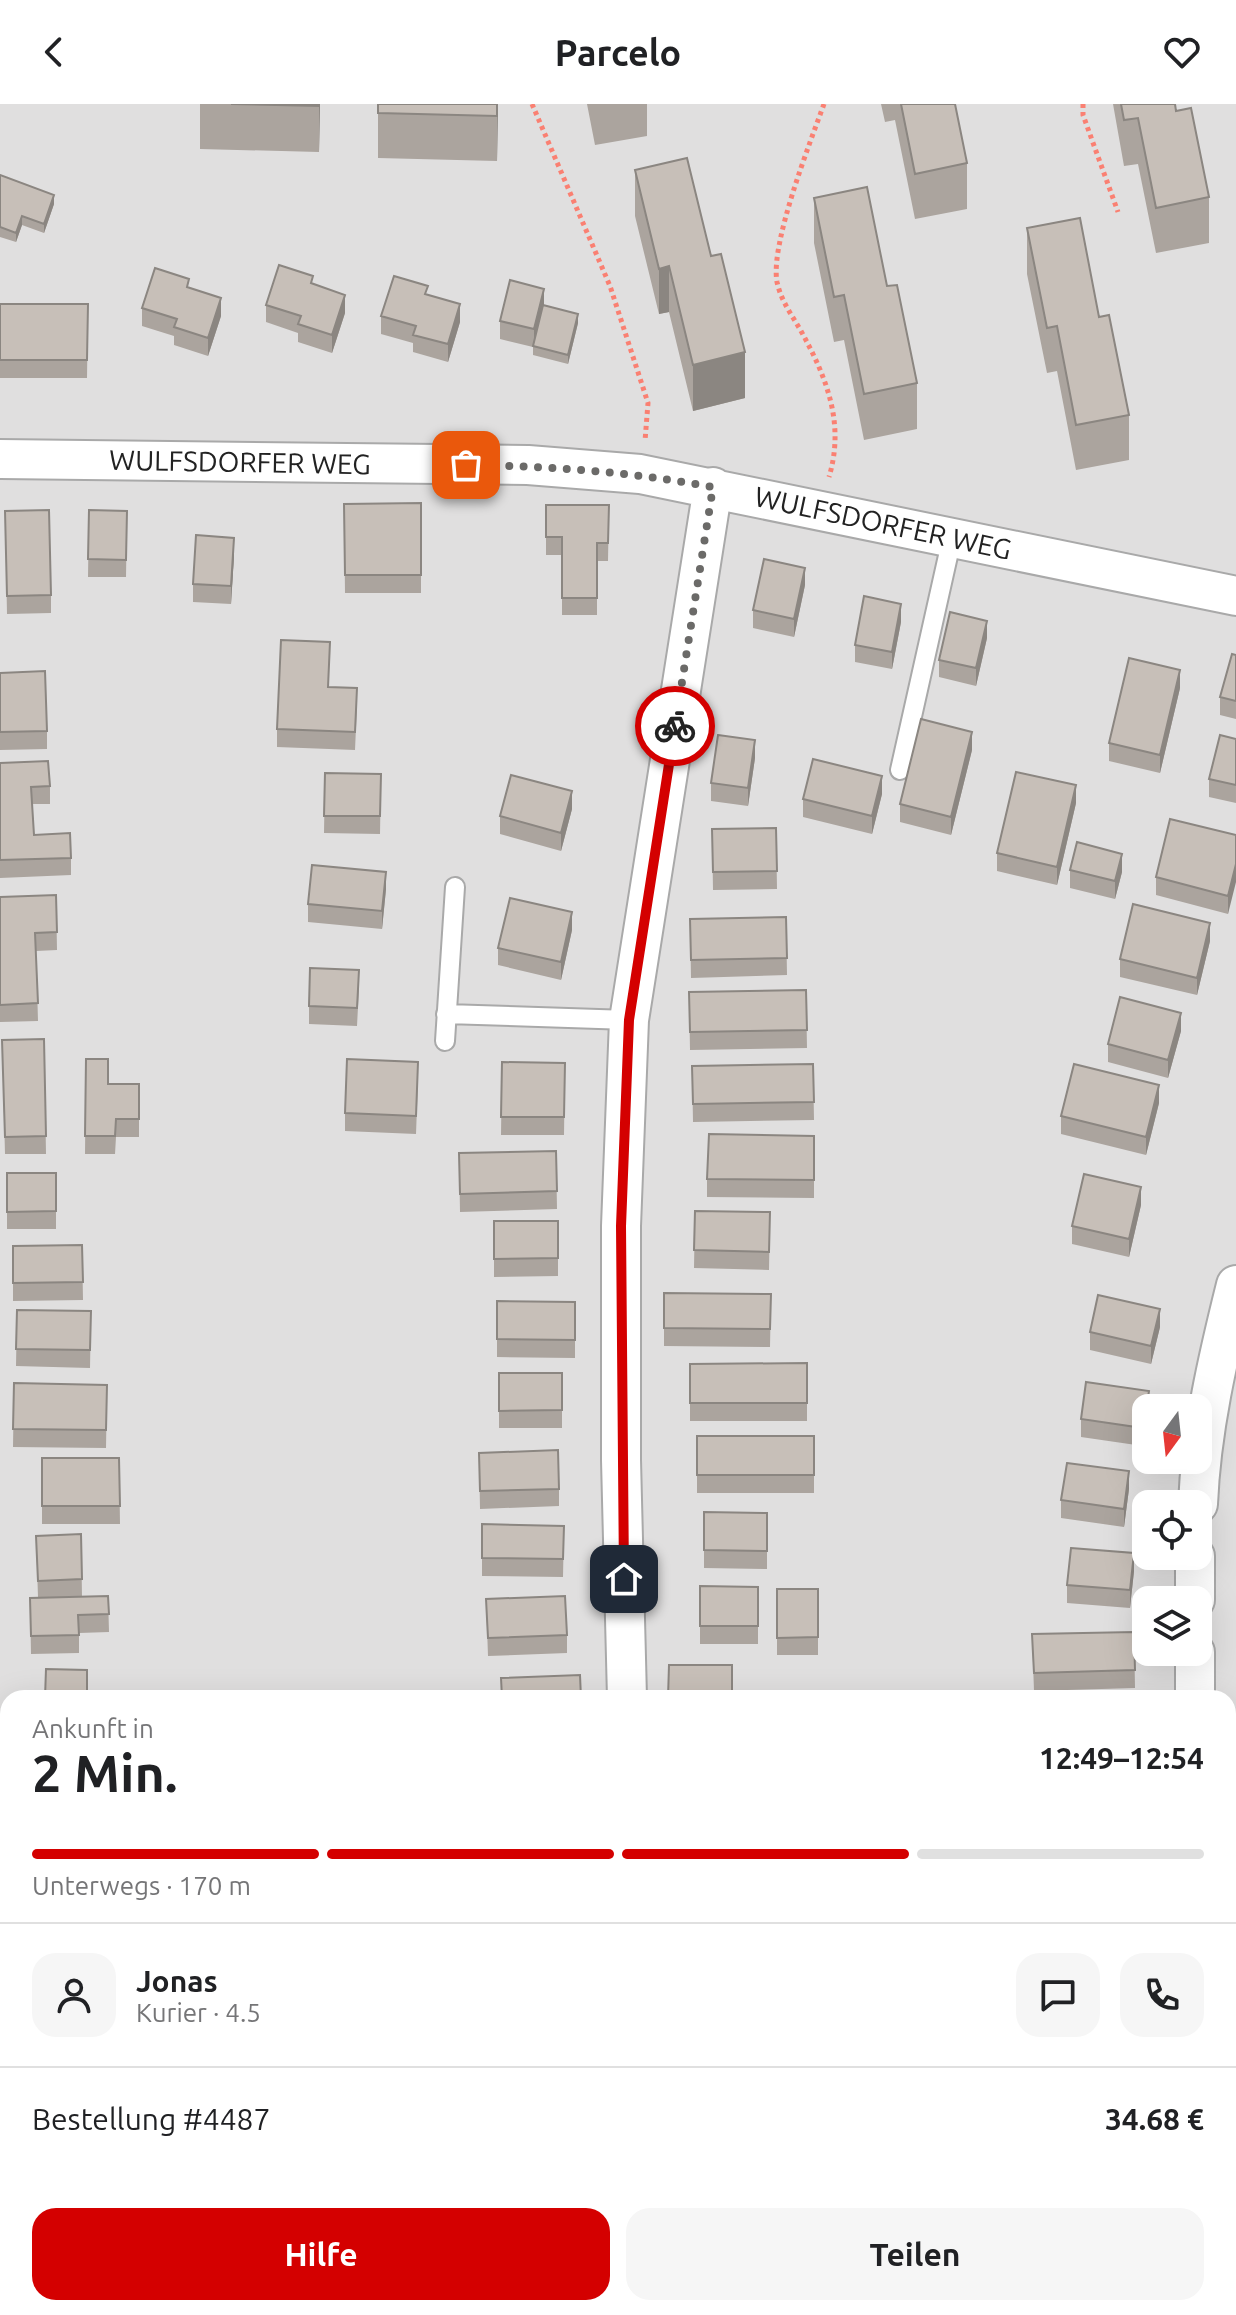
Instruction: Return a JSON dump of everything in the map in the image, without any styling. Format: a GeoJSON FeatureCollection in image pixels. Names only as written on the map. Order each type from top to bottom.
{"type":"FeatureCollection","features":[{"type":"Feature","properties":{"kind":"street","name":"WULFSDORFER WEG"},"geometry":{"type":"LineString","coordinates":[[0,459],[528,465],[640,474],[1236,596]]}},
{"type":"Feature","properties":{"kind":"street"},"geometry":{"type":"LineString","coordinates":[[627,1690],[621,1460],[621,1226],[629,1020],[713,487]]}},
{"type":"Feature","properties":{"kind":"street"},"geometry":{"type":"LineString","coordinates":[[1199,1490],[1200,1459],[1236,1285]]}},
{"type":"Feature","properties":{"kind":"street"},"geometry":{"type":"LineString","coordinates":[[1195,1666],[1195,1690]]}},
{"type":"Feature","properties":{"kind":"lane"},"geometry":{"type":"LineString","coordinates":[[900,770],[952,538]]}},
{"type":"Feature","properties":{"kind":"lane"},"geometry":{"type":"LineString","coordinates":[[445,1041],[455,887]]}},
{"type":"Feature","properties":{"kind":"lane"},"geometry":{"type":"LineString","coordinates":[[446,1014],[629,1020]]}},
{"type":"Feature","properties":{"kind":"path"},"geometry":{"type":"LineString","coordinates":[[532,104],[610,286],[648,403],[640,474]]}},
{"type":"Feature","properties":{"kind":"path"},"geometry":{"type":"LineString","coordinates":[[820,509],[835,456],[835,413],[823,372],[782,301],[776,279],[781,241],[795,187],[824,104]]}},
{"type":"Feature","properties":{"kind":"path"},"geometry":{"type":"LineString","coordinates":[[1083,104],[1083,115],[1118,212]]}},
{"type":"Feature","properties":{"kind":"shaded area"},"geometry":{"type":"Polygon","coordinates":[[[0,104],[1236,104],[1236,1690],[0,1690],[0,104]]]}},
{"type":"Feature","properties":{"kind":"building"},"geometry":{"type":"Polygon","coordinates":[[[231,104],[319,104],[319,106],[231,104]]]}},
{"type":"Feature","properties":{"kind":"building"},"geometry":{"type":"Polygon","coordinates":[[[378,104],[497,104],[497,116],[378,113],[378,104]]]}},
{"type":"Feature","properties":{"kind":"building"},"geometry":{"type":"Polygon","coordinates":[[[901,104],[955,104],[967,163],[915,174],[901,104]]]}},
{"type":"Feature","properties":{"kind":"building"},"geometry":{"type":"Polygon","coordinates":[[[1121,104],[1175,104],[1176,111],[1191,108],[1209,197],[1156,208],[1138,118],[1124,120],[1121,104]]]}},
{"type":"Feature","properties":{"kind":"building"},"geometry":{"type":"Polygon","coordinates":[[[687,158],[711,256],[721,254],[745,352],[693,365],[669,266],[659,269],[635,170],[687,158]]]}},
{"type":"Feature","properties":{"kind":"building"},"geometry":{"type":"Polygon","coordinates":[[[0,175],[54,195],[44,224],[22,216],[16,233],[0,227],[0,175]]]}},
{"type":"Feature","properties":{"kind":"building"},"geometry":{"type":"Polygon","coordinates":[[[867,187],[887,286],[897,285],[917,383],[864,394],[844,295],[834,297],[814,198],[867,187]]]}},
{"type":"Feature","properties":{"kind":"building"},"geometry":{"type":"Polygon","coordinates":[[[1080,218],[1099,317],[1109,315],[1129,415],[1076,425],[1057,326],[1047,328],[1027,228],[1080,218]]]}},
{"type":"Feature","properties":{"kind":"building"},"geometry":{"type":"Polygon","coordinates":[[[279,265],[313,276],[311,283],[345,295],[332,335],[298,324],[301,316],[266,305],[279,265]]]}},
{"type":"Feature","properties":{"kind":"building"},"geometry":{"type":"Polygon","coordinates":[[[155,268],[189,279],[187,287],[221,298],[208,338],[174,327],[177,319],[142,308],[155,268]]]}},
{"type":"Feature","properties":{"kind":"building"},"geometry":{"type":"Polygon","coordinates":[[[394,276],[428,286],[425,294],[460,304],[448,344],[413,335],[416,326],[381,316],[394,276]]]}},
{"type":"Feature","properties":{"kind":"building"},"geometry":{"type":"Polygon","coordinates":[[[510,280],[544,289],[534,329],[500,321],[510,280]]]}},
{"type":"Feature","properties":{"kind":"building"},"geometry":{"type":"Polygon","coordinates":[[[0,304],[88,304],[87,360],[0,360],[0,304]]]}},
{"type":"Feature","properties":{"kind":"building"},"geometry":{"type":"Polygon","coordinates":[[[543,305],[578,314],[568,355],[533,346],[543,305]]]}},
{"type":"Feature","properties":{"kind":"building"},"geometry":{"type":"Polygon","coordinates":[[[421,503],[421,575],[345,575],[344,504],[421,503]]]}},
{"type":"Feature","properties":{"kind":"building"},"geometry":{"type":"Polygon","coordinates":[[[546,505],[609,505],[608,543],[597,543],[597,598],[562,598],[562,537],[546,537],[546,505]]]}},
{"type":"Feature","properties":{"kind":"building"},"geometry":{"type":"Polygon","coordinates":[[[49,510],[51,595],[7,596],[5,511],[49,510]]]}},
{"type":"Feature","properties":{"kind":"building"},"geometry":{"type":"Polygon","coordinates":[[[89,510],[127,511],[126,560],[88,559],[89,510]]]}},
{"type":"Feature","properties":{"kind":"building"},"geometry":{"type":"Polygon","coordinates":[[[196,535],[234,538],[231,586],[193,584],[196,535]]]}},
{"type":"Feature","properties":{"kind":"building"},"geometry":{"type":"Polygon","coordinates":[[[764,559],[805,568],[794,619],[753,610],[764,559]]]}},
{"type":"Feature","properties":{"kind":"building"},"geometry":{"type":"Polygon","coordinates":[[[864,596],[901,604],[892,652],[855,645],[864,596]]]}},
{"type":"Feature","properties":{"kind":"building"},"geometry":{"type":"Polygon","coordinates":[[[950,612],[987,621],[976,668],[939,660],[950,612]]]}},
{"type":"Feature","properties":{"kind":"building"},"geometry":{"type":"Polygon","coordinates":[[[281,640],[330,642],[328,687],[357,688],[355,732],[277,729],[281,640]]]}},
{"type":"Feature","properties":{"kind":"building"},"geometry":{"type":"Polygon","coordinates":[[[1232,654],[1236,655],[1236,701],[1220,697],[1232,654]]]}},
{"type":"Feature","properties":{"kind":"building"},"geometry":{"type":"Polygon","coordinates":[[[1129,658],[1180,670],[1160,755],[1109,743],[1129,658]]]}},
{"type":"Feature","properties":{"kind":"building"},"geometry":{"type":"Polygon","coordinates":[[[45,671],[47,731],[0,732],[0,673],[45,671]]]}},
{"type":"Feature","properties":{"kind":"building"},"geometry":{"type":"Polygon","coordinates":[[[921,719],[972,732],[951,817],[900,804],[921,719]]]}},
{"type":"Feature","properties":{"kind":"building"},"geometry":{"type":"Polygon","coordinates":[[[718,735],[755,740],[748,788],[711,783],[718,735]]]}},
{"type":"Feature","properties":{"kind":"building"},"geometry":{"type":"Polygon","coordinates":[[[1220,735],[1236,739],[1236,785],[1209,779],[1220,735]]]}},
{"type":"Feature","properties":{"kind":"building"},"geometry":{"type":"Polygon","coordinates":[[[813,759],[882,776],[872,816],[803,799],[813,759]]]}},
{"type":"Feature","properties":{"kind":"building"},"geometry":{"type":"Polygon","coordinates":[[[48,761],[50,786],[31,787],[34,835],[70,833],[71,858],[0,860],[0,763],[48,761]]]}},
{"type":"Feature","properties":{"kind":"building"},"geometry":{"type":"Polygon","coordinates":[[[1016,772],[1076,785],[1057,867],[997,853],[1016,772]]]}},
{"type":"Feature","properties":{"kind":"building"},"geometry":{"type":"Polygon","coordinates":[[[325,773],[381,774],[380,816],[324,816],[325,773]]]}},
{"type":"Feature","properties":{"kind":"building"},"geometry":{"type":"Polygon","coordinates":[[[511,775],[572,791],[561,833],[500,816],[511,775]]]}},
{"type":"Feature","properties":{"kind":"building"},"geometry":{"type":"Polygon","coordinates":[[[1170,819],[1236,835],[1236,864],[1228,896],[1156,877],[1170,819]]]}},
{"type":"Feature","properties":{"kind":"building"},"geometry":{"type":"Polygon","coordinates":[[[776,828],[777,871],[713,872],[712,829],[776,828]]]}},
{"type":"Feature","properties":{"kind":"building"},"geometry":{"type":"Polygon","coordinates":[[[1077,842],[1122,854],[1115,881],[1070,870],[1077,842]]]}},
{"type":"Feature","properties":{"kind":"building"},"geometry":{"type":"Polygon","coordinates":[[[312,865],[386,872],[382,911],[308,904],[312,865]]]}},
{"type":"Feature","properties":{"kind":"building"},"geometry":{"type":"Polygon","coordinates":[[[56,895],[57,932],[35,933],[38,1003],[0,1005],[0,897],[56,895]]]}},
{"type":"Feature","properties":{"kind":"building"},"geometry":{"type":"Polygon","coordinates":[[[510,898],[572,912],[561,962],[498,948],[510,898]]]}},
{"type":"Feature","properties":{"kind":"building"},"geometry":{"type":"Polygon","coordinates":[[[1133,904],[1210,923],[1197,978],[1120,959],[1133,904]]]}},
{"type":"Feature","properties":{"kind":"building"},"geometry":{"type":"Polygon","coordinates":[[[786,917],[787,958],[691,960],[690,919],[786,917]]]}},
{"type":"Feature","properties":{"kind":"building"},"geometry":{"type":"Polygon","coordinates":[[[310,968],[359,970],[357,1008],[309,1006],[310,968]]]}},
{"type":"Feature","properties":{"kind":"building"},"geometry":{"type":"Polygon","coordinates":[[[806,990],[807,1030],[690,1032],[689,992],[806,990]]]}},
{"type":"Feature","properties":{"kind":"building"},"geometry":{"type":"Polygon","coordinates":[[[1120,997],[1181,1013],[1168,1060],[1108,1044],[1120,997]]]}},
{"type":"Feature","properties":{"kind":"building"},"geometry":{"type":"Polygon","coordinates":[[[44,1039],[46,1136],[5,1137],[2,1040],[44,1039]]]}},
{"type":"Feature","properties":{"kind":"building"},"geometry":{"type":"Polygon","coordinates":[[[86,1059],[108,1059],[108,1084],[139,1084],[139,1119],[116,1119],[115,1136],[85,1136],[86,1059]]]}},
{"type":"Feature","properties":{"kind":"building"},"geometry":{"type":"Polygon","coordinates":[[[347,1059],[418,1062],[416,1116],[345,1113],[347,1059]]]}},
{"type":"Feature","properties":{"kind":"building"},"geometry":{"type":"Polygon","coordinates":[[[502,1062],[565,1063],[564,1117],[501,1117],[502,1062]]]}},
{"type":"Feature","properties":{"kind":"building"},"geometry":{"type":"Polygon","coordinates":[[[813,1064],[814,1102],[693,1104],[692,1066],[813,1064]]]}},
{"type":"Feature","properties":{"kind":"building"},"geometry":{"type":"Polygon","coordinates":[[[1074,1064],[1159,1085],[1146,1137],[1061,1116],[1074,1064]]]}},
{"type":"Feature","properties":{"kind":"building"},"geometry":{"type":"Polygon","coordinates":[[[709,1134],[814,1136],[814,1180],[707,1179],[709,1134]]]}},
{"type":"Feature","properties":{"kind":"building"},"geometry":{"type":"Polygon","coordinates":[[[556,1151],[557,1191],[460,1194],[459,1153],[556,1151]]]}},
{"type":"Feature","properties":{"kind":"building"},"geometry":{"type":"Polygon","coordinates":[[[7,1173],[56,1173],[56,1211],[7,1212],[7,1173]]]}},
{"type":"Feature","properties":{"kind":"building"},"geometry":{"type":"Polygon","coordinates":[[[1084,1174],[1141,1187],[1129,1239],[1072,1226],[1084,1174]]]}},
{"type":"Feature","properties":{"kind":"building"},"geometry":{"type":"Polygon","coordinates":[[[695,1211],[770,1212],[769,1252],[694,1250],[695,1211]]]}},
{"type":"Feature","properties":{"kind":"building"},"geometry":{"type":"Polygon","coordinates":[[[494,1221],[558,1221],[558,1258],[494,1259],[494,1221]]]}},
{"type":"Feature","properties":{"kind":"building"},"geometry":{"type":"Polygon","coordinates":[[[82,1245],[83,1282],[13,1283],[13,1246],[82,1245]]]}},
{"type":"Feature","properties":{"kind":"building"},"geometry":{"type":"Polygon","coordinates":[[[664,1293],[771,1294],[770,1329],[664,1328],[664,1293]]]}},
{"type":"Feature","properties":{"kind":"building"},"geometry":{"type":"Polygon","coordinates":[[[1098,1295],[1160,1309],[1151,1346],[1090,1332],[1098,1295]]]}},
{"type":"Feature","properties":{"kind":"building"},"geometry":{"type":"Polygon","coordinates":[[[497,1301],[575,1302],[575,1340],[497,1339],[497,1301]]]}},
{"type":"Feature","properties":{"kind":"building"},"geometry":{"type":"Polygon","coordinates":[[[17,1310],[91,1311],[90,1350],[16,1349],[17,1310]]]}},
{"type":"Feature","properties":{"kind":"building"},"geometry":{"type":"Polygon","coordinates":[[[807,1363],[807,1403],[690,1403],[690,1364],[807,1363]]]}},
{"type":"Feature","properties":{"kind":"building"},"geometry":{"type":"Polygon","coordinates":[[[499,1373],[562,1373],[562,1410],[499,1411],[499,1373]]]}},
{"type":"Feature","properties":{"kind":"building"},"geometry":{"type":"Polygon","coordinates":[[[1086,1382],[1149,1391],[1149,1394],[1132,1394],[1132,1426],[1081,1419],[1086,1382]]]}},
{"type":"Feature","properties":{"kind":"building"},"geometry":{"type":"Polygon","coordinates":[[[14,1383],[107,1385],[106,1430],[13,1429],[14,1383]]]}},
{"type":"Feature","properties":{"kind":"building"},"geometry":{"type":"Polygon","coordinates":[[[697,1436],[814,1436],[814,1475],[697,1475],[697,1436]]]}},
{"type":"Feature","properties":{"kind":"building"},"geometry":{"type":"Polygon","coordinates":[[[558,1450],[559,1489],[480,1491],[479,1453],[558,1450]]]}},
{"type":"Feature","properties":{"kind":"building"},"geometry":{"type":"Polygon","coordinates":[[[42,1458],[119,1458],[120,1506],[42,1506],[42,1458]]]}},
{"type":"Feature","properties":{"kind":"building"},"geometry":{"type":"Polygon","coordinates":[[[1067,1463],[1129,1471],[1124,1509],[1061,1500],[1067,1463]]]}},
{"type":"Feature","properties":{"kind":"building"},"geometry":{"type":"Polygon","coordinates":[[[704,1512],[767,1513],[767,1551],[704,1550],[704,1512]]]}},
{"type":"Feature","properties":{"kind":"building"},"geometry":{"type":"Polygon","coordinates":[[[482,1524],[564,1526],[563,1559],[482,1558],[482,1524]]]}},
{"type":"Feature","properties":{"kind":"building"},"geometry":{"type":"Polygon","coordinates":[[[81,1534],[82,1579],[38,1581],[36,1536],[81,1534]]]}},
{"type":"Feature","properties":{"kind":"building"},"geometry":{"type":"Polygon","coordinates":[[[1071,1548],[1132,1553],[1130,1590],[1067,1585],[1071,1548]]]}},
{"type":"Feature","properties":{"kind":"building"},"geometry":{"type":"Polygon","coordinates":[[[700,1586],[758,1587],[758,1626],[700,1626],[700,1586]]]}},
{"type":"Feature","properties":{"kind":"building"},"geometry":{"type":"Polygon","coordinates":[[[777,1589],[818,1589],[818,1637],[777,1638],[777,1589]]]}},
{"type":"Feature","properties":{"kind":"building"},"geometry":{"type":"Polygon","coordinates":[[[108,1596],[109,1614],[78,1615],[79,1635],[31,1636],[30,1598],[108,1596]]]}},
{"type":"Feature","properties":{"kind":"building"},"geometry":{"type":"Polygon","coordinates":[[[565,1596],[567,1635],[488,1638],[486,1599],[565,1596]]]}},
{"type":"Feature","properties":{"kind":"building"},"geometry":{"type":"Polygon","coordinates":[[[1132,1632],[1132,1666],[1135,1670],[1034,1673],[1032,1634],[1132,1632]]]}},
{"type":"Feature","properties":{"kind":"building"},"geometry":{"type":"Polygon","coordinates":[[[669,1665],[732,1665],[732,1690],[668,1690],[669,1665]]]}},
{"type":"Feature","properties":{"kind":"building"},"geometry":{"type":"Polygon","coordinates":[[[46,1669],[87,1670],[87,1690],[45,1690],[46,1669]]]}},
{"type":"Feature","properties":{"kind":"building"},"geometry":{"type":"Polygon","coordinates":[[[580,1675],[581,1690],[502,1690],[501,1678],[580,1675]]]}},
{"type":"Feature","properties":{"kind":"way so far"},"geometry":{"type":"LineString","coordinates":[[466,465],[528,465],[640,474],[713,487],[675,726]]}},
{"type":"Feature","properties":{"kind":"route"},"geometry":{"type":"LineString","coordinates":[[624,1579],[621,1226],[629,1020],[675,726]]}}]}
